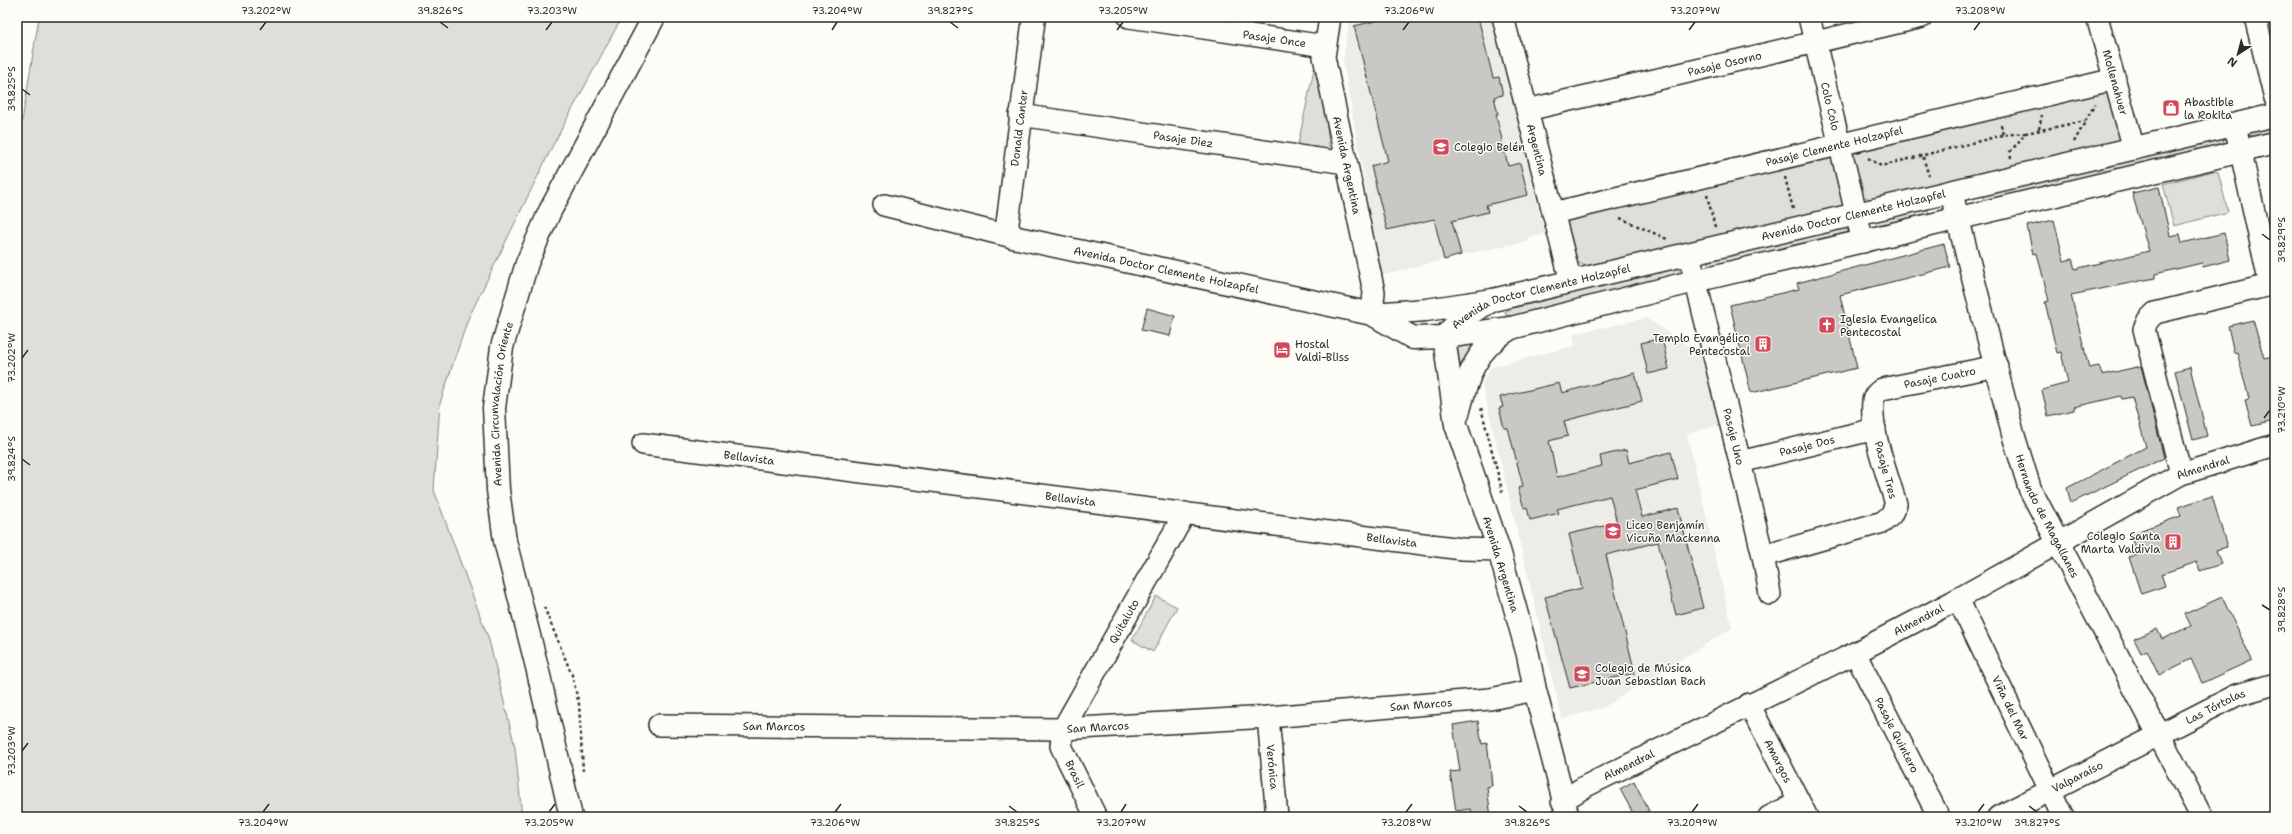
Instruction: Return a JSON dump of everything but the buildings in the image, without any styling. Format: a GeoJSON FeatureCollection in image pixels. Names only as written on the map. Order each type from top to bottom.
{"type":"FeatureCollection","features":[{"type":"Feature","properties":{"kind":"main road","name":"Avenida Circunvalación Oriente"},"geometry":{"type":"LineString","coordinates":[[571,817],[537,667],[505,541],[498,490],[494,408],[502,347],[527,263],[550,211],[654,17]]}},
{"type":"Feature","properties":{"kind":"main road","name":"Donald Canter"},"geometry":{"type":"LineString","coordinates":[[1013,237],[1007,227],[1020,115],[1034,17]]}},
{"type":"Feature","properties":{"kind":"main road","name":"Avenida Doctor Clemente Holzapfel"},"geometry":{"type":"LineString","coordinates":[[1444,337],[1464,315],[1493,300],[2275,115]]}},
{"type":"Feature","properties":{"kind":"main road","name":"Avenida Doctor Clemente Holzapfel"},"geometry":{"type":"LineString","coordinates":[[1013,237],[1372,314],[1413,338],[1444,337],[1511,328],[1695,280],[1863,242],[2275,143]]}},
{"type":"Feature","properties":{"kind":"main road","name":"Hernando de Magallanes"},"geometry":{"type":"LineString","coordinates":[[1952,192],[2030,489],[2158,736],[2202,817]]}},
{"type":"Feature","properties":{"kind":"main road"},"geometry":{"type":"LineString","coordinates":[[1372,314],[1426,310],[1493,300]]}},
{"type":"Feature","properties":{"kind":"main road"},"geometry":{"type":"LineString","coordinates":[[1456,425],[1467,383],[1475,362],[1497,336],[1511,328]]}},
{"type":"Feature","properties":{"kind":"main road","name":"Avenida Doctor Clemente Holzapfel"},"geometry":{"type":"LineString","coordinates":[[1444,337],[1456,425]]}},
{"type":"Feature","properties":{"kind":"main road","name":"Avenida Argentina"},"geometry":{"type":"LineString","coordinates":[[1456,425],[1499,550],[1528,655],[1535,690],[1565,809]]}},
{"type":"Feature","properties":{"kind":"street","name":"Pasaje Once"},"geometry":{"type":"LineString","coordinates":[[1129,17],[1325,46]]}},
{"type":"Feature","properties":{"kind":"street","name":"Avenida Argentina"},"geometry":{"type":"LineString","coordinates":[[1330,17],[1324,57],[1374,292],[1372,314]]}},
{"type":"Feature","properties":{"kind":"street","name":"Argentina"},"geometry":{"type":"LineString","coordinates":[[1503,17],[1570,282]]}},
{"type":"Feature","properties":{"kind":"street","name":"Colo Colo"},"geometry":{"type":"LineString","coordinates":[[1809,17],[1817,42],[1863,242]]}},
{"type":"Feature","properties":{"kind":"street","name":"Pasaje Osorno"},"geometry":{"type":"LineString","coordinates":[[1527,110],[1922,17]]}},
{"type":"Feature","properties":{"kind":"street","name":"Mollenahuer"},"geometry":{"type":"LineString","coordinates":[[2097,17],[2134,149]]}},
{"type":"Feature","properties":{"kind":"street"},"geometry":{"type":"LineString","coordinates":[[2255,17],[2275,98]]}},
{"type":"Feature","properties":{"kind":"street","name":"Pasaje Clemente Holzapfel"},"geometry":{"type":"LineString","coordinates":[[1553,213],[1840,146],[2115,79]]}},
{"type":"Feature","properties":{"kind":"street","name":"Pasaje Diez"},"geometry":{"type":"LineString","coordinates":[[1020,115],[1346,163]]}},
{"type":"Feature","properties":{"kind":"street"},"geometry":{"type":"LineString","coordinates":[[2181,474],[2144,329],[2148,320],[2155,313],[2270,285],[2267,264],[2235,125]]}},
{"type":"Feature","properties":{"kind":"street","name":"Avenida Doctor Clemente Holzapfel"},"geometry":{"type":"LineString","coordinates":[[884,205],[1013,237]]}},
{"type":"Feature","properties":{"kind":"street"},"geometry":{"type":"LineString","coordinates":[[1689,254],[1695,280]]}},
{"type":"Feature","properties":{"kind":"street","name":"Pasaje Uno"},"geometry":{"type":"LineString","coordinates":[[1695,280],[1763,556],[1770,594]]}},
{"type":"Feature","properties":{"kind":"street","name":"Pasaje Cuatro"},"geometry":{"type":"LineString","coordinates":[[1882,389],[1997,366]]}},
{"type":"Feature","properties":{"kind":"street","name":"Pasaje Tres"},"geometry":{"type":"LineString","coordinates":[[1763,556],[1882,522],[1891,515],[1896,504],[1875,429],[1873,400],[1876,393],[1882,389]]}},
{"type":"Feature","properties":{"kind":"street","name":"Pasaje Dos"},"geometry":{"type":"LineString","coordinates":[[1740,462],[1875,429]]}},
{"type":"Feature","properties":{"kind":"street","name":"Bellavista"},"geometry":{"type":"LineString","coordinates":[[643,444],[1462,549],[1499,550]]}},
{"type":"Feature","properties":{"kind":"street","name":"Almendral"},"geometry":{"type":"LineString","coordinates":[[1565,809],[1586,786],[1749,704],[1855,653],[1958,598],[2181,474],[2275,445]]}},
{"type":"Feature","properties":{"kind":"street","name":"Quitaluto"},"geometry":{"type":"LineString","coordinates":[[1063,729],[1185,513]]}},
{"type":"Feature","properties":{"kind":"street","name":"Viña del Mar"},"geometry":{"type":"LineString","coordinates":[[1958,598],[2063,817]]}},
{"type":"Feature","properties":{"kind":"street","name":"Pasaje Quintero"},"geometry":{"type":"LineString","coordinates":[[1855,653],[1939,817]]}},
{"type":"Feature","properties":{"kind":"street","name":"Las Tórtolas"},"geometry":{"type":"LineString","coordinates":[[2158,736],[2237,695],[2275,684]]}},
{"type":"Feature","properties":{"kind":"street","name":"San Marcos"},"geometry":{"type":"LineString","coordinates":[[659,725],[1063,729],[1268,717],[1490,699],[1535,690]]}},
{"type":"Feature","properties":{"kind":"street","name":"Amargos"},"geometry":{"type":"LineString","coordinates":[[1749,704],[1803,810]]}},
{"type":"Feature","properties":{"kind":"street","name":"Verónica"},"geometry":{"type":"LineString","coordinates":[[1268,717],[1277,817]]}},
{"type":"Feature","properties":{"kind":"street","name":"Brasil"},"geometry":{"type":"LineString","coordinates":[[1063,729],[1061,746],[1096,817]]}},
{"type":"Feature","properties":{"kind":"street","name":"Valparaíso"},"geometry":{"type":"LineString","coordinates":[[1998,817],[2158,736]]}},
{"type":"Feature","properties":{"kind":"street"},"geometry":{"type":"LineString","coordinates":[[1769,817],[1803,810]]}},
{"type":"Feature","properties":{"kind":"path"},"geometry":{"type":"LineString","coordinates":[[2071,148],[2096,101]]}},
{"type":"Feature","properties":{"kind":"path"},"geometry":{"type":"LineString","coordinates":[[1997,108],[2003,135]]}},
{"type":"Feature","properties":{"kind":"path"},"geometry":{"type":"LineString","coordinates":[[1861,154],[1881,166],[1923,157],[2003,135],[2026,133],[2086,121]]}},
{"type":"Feature","properties":{"kind":"path"},"geometry":{"type":"LineString","coordinates":[[2012,162],[2010,152],[2026,133]]}},
{"type":"Feature","properties":{"kind":"path"},"geometry":{"type":"LineString","coordinates":[[1923,157],[1930,182]]}},
{"type":"Feature","properties":{"kind":"path"},"geometry":{"type":"LineString","coordinates":[[1781,159],[1795,215]]}},
{"type":"Feature","properties":{"kind":"path"},"geometry":{"type":"LineString","coordinates":[[1703,178],[1717,234]]}},
{"type":"Feature","properties":{"kind":"path"},"geometry":{"type":"LineString","coordinates":[[1619,217],[1669,240]]}},
{"type":"Feature","properties":{"kind":"path"},"geometry":{"type":"LineString","coordinates":[[542,602],[561,645],[574,683],[579,704],[583,775]]}},
{"type":"Feature","properties":{"kind":"shaded area"},"geometry":{"type":"Polygon","coordinates":[[[39,17],[622,17],[552,147],[468,319],[440,403],[434,490],[489,640],[515,747],[522,817],[17,817],[17,152],[39,17]]]}},
{"type":"Feature","properties":{"kind":"shaded area","name":"Colegio Belén"},"geometry":{"type":"Polygon","coordinates":[[[1350,17],[1491,17],[1545,234],[1528,238],[1529,241],[1461,255],[1381,276],[1343,60],[1350,17]]]}},
{"type":"Feature","properties":{"kind":"shaded area"},"geometry":{"type":"Polygon","coordinates":[[[1316,60],[1320,61],[1330,154],[1297,149],[1316,60]]]}},
{"type":"Feature","properties":{"kind":"shaded area"},"geometry":{"type":"Polygon","coordinates":[[[2112,85],[2122,141],[1876,202],[1861,195],[1851,150],[2112,85]]]}},
{"type":"Feature","properties":{"kind":"shaded area"},"geometry":{"type":"Polygon","coordinates":[[[2275,125],[2275,132],[2248,136],[2249,131],[2275,125]]]}},
{"type":"Feature","properties":{"kind":"shaded area"},"geometry":{"type":"Polygon","coordinates":[[[2223,138],[2224,142],[2221,144],[1988,201],[1984,200],[1983,197],[1984,195],[2223,138]]]}},
{"type":"Feature","properties":{"kind":"shaded area"},"geometry":{"type":"Polygon","coordinates":[[[1837,151],[1851,206],[1586,266],[1576,262],[1566,217],[1837,151]]]}},
{"type":"Feature","properties":{"kind":"shaded area"},"geometry":{"type":"Polygon","coordinates":[[[2213,171],[2218,172],[2228,212],[2174,226],[2163,184],[2213,171]]]}},
{"type":"Feature","properties":{"kind":"shaded area"},"geometry":{"type":"Polygon","coordinates":[[[1924,209],[1928,210],[1929,214],[1878,226],[1875,222],[1880,219],[1924,209]]]}},
{"type":"Feature","properties":{"kind":"shaded area"},"geometry":{"type":"Polygon","coordinates":[[[1847,229],[1848,233],[1710,267],[1708,263],[1712,260],[1847,229]]]}},
{"type":"Feature","properties":{"kind":"shaded area"},"geometry":{"type":"Polygon","coordinates":[[[1675,268],[1679,269],[1679,273],[1677,275],[1511,316],[1506,315],[1505,312],[1510,309],[1675,268]]]}},
{"type":"Feature","properties":{"kind":"shaded area","name":"Liceo Benjamín Vicuña Mackenna"},"geometry":{"type":"Polygon","coordinates":[[[1646,318],[1703,356],[1718,425],[1687,434],[1732,628],[1604,707],[1562,719],[1482,384],[1491,367],[1575,346],[1573,334],[1646,318]]]}},
{"type":"Feature","properties":{"kind":"shaded area"},"geometry":{"type":"Polygon","coordinates":[[[1482,335],[1458,380],[1455,349],[1458,339],[1482,335]]]}},
{"type":"Feature","properties":{"kind":"shaded area"},"geometry":{"type":"Polygon","coordinates":[[[1156,596],[1177,607],[1153,652],[1132,640],[1156,596]]]}},
{"type":"Feature","properties":{"kind":"place","name":"Abastible la Rokita"},"geometry":{"type":"Point","coordinates":[2171,108]}},
{"type":"Feature","properties":{"kind":"place","name":"Colegio Belén"},"geometry":{"type":"Point","coordinates":[1441,147]}},
{"type":"Feature","properties":{"kind":"place","name":"Iglesia Evangelica Pentecostal"},"geometry":{"type":"Point","coordinates":[1827,325]}},
{"type":"Feature","properties":{"kind":"place","name":"Templo Evangélico Pentecostal"},"geometry":{"type":"Point","coordinates":[1763,344]}},
{"type":"Feature","properties":{"kind":"place","name":"Hostal Valdi-Bliss"},"geometry":{"type":"Point","coordinates":[1282,350]}},
{"type":"Feature","properties":{"kind":"place","name":"Liceo Benjamín Vicuña Mackenna"},"geometry":{"type":"Point","coordinates":[1613,531]}},
{"type":"Feature","properties":{"kind":"place","name":"Colegio Santa Marta Valdivia"},"geometry":{"type":"Point","coordinates":[2173,542]}},
{"type":"Feature","properties":{"kind":"place","name":"Colegio de Música Juan Sebastian Bach"},"geometry":{"type":"Point","coordinates":[1582,674]}}]}
